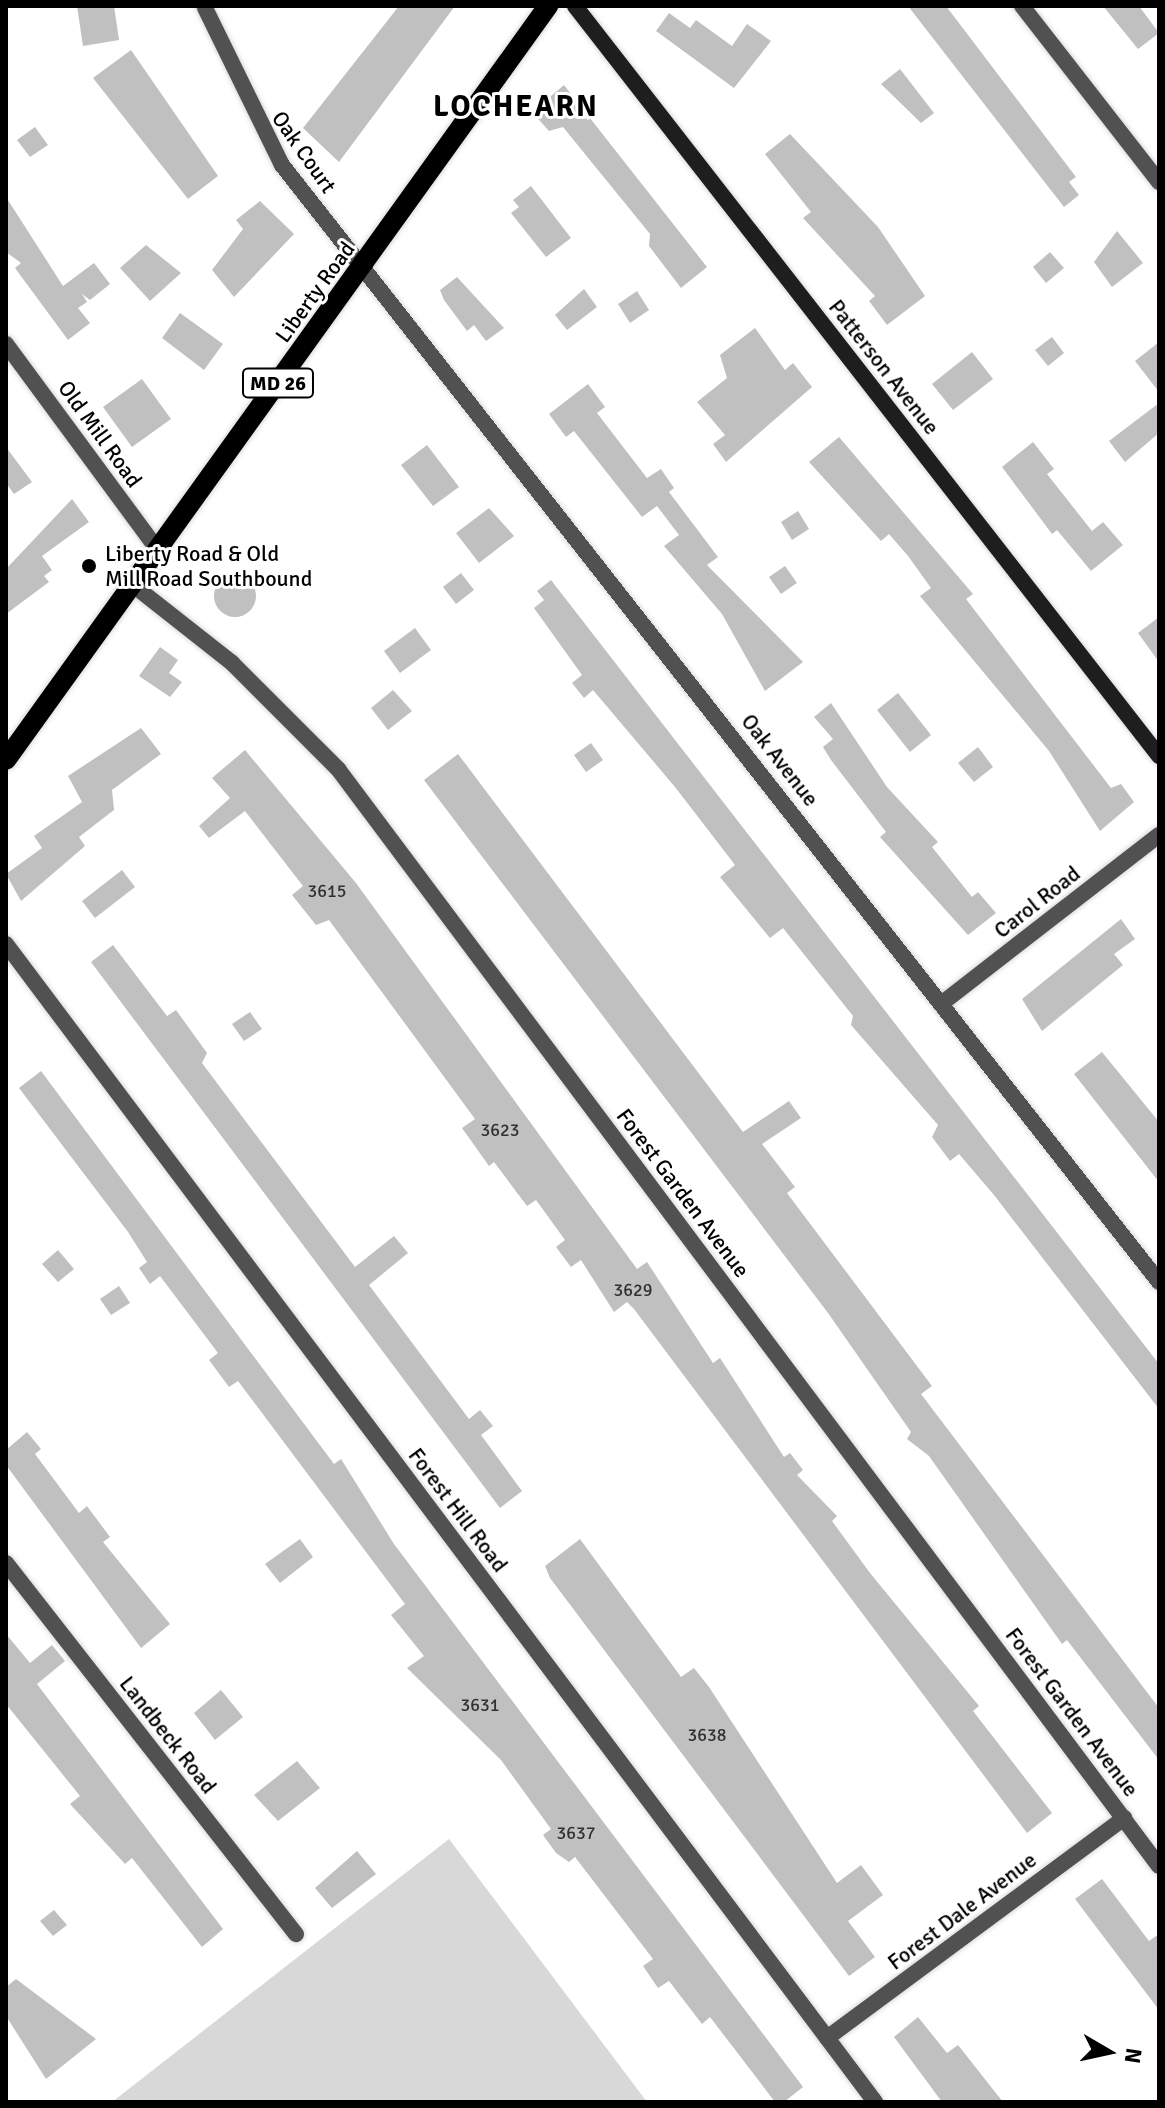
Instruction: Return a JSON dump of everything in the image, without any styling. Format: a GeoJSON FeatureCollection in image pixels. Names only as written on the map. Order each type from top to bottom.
{"type":"FeatureCollection","features":[{"type":"Feature","properties":{"kind":"main road","name":"Liberty Road"},"geometry":{"type":"LineString","coordinates":[[6,760],[548,6]]}},
{"type":"Feature","properties":{"kind":"main road","name":"Patterson Avenue"},"geometry":{"type":"LineString","coordinates":[[575,6],[1159,756]]}},
{"type":"Feature","properties":{"kind":"street"},"geometry":{"type":"LineString","coordinates":[[1022,6],[1159,182]]}},
{"type":"Feature","properties":{"kind":"street","name":"Oak Court"},"geometry":{"type":"LineString","coordinates":[[205,8],[264,140],[364,266]]}},
{"type":"Feature","properties":{"kind":"street","name":"Oak Avenue"},"geometry":{"type":"LineString","coordinates":[[364,266],[1159,1282]]}},
{"type":"Feature","properties":{"kind":"street","name":"Old Mill Road"},"geometry":{"type":"LineString","coordinates":[[6,344],[158,550]]}},
{"type":"Feature","properties":{"kind":"street","name":"Forest Garden Avenue"},"geometry":{"type":"LineString","coordinates":[[133,585],[232,663],[338,769],[1159,1866]]}},
{"type":"Feature","properties":{"kind":"street","name":"Carol Road"},"geometry":{"type":"LineString","coordinates":[[941,1004],[1159,835]]}},
{"type":"Feature","properties":{"kind":"street","name":"Forest Hill Road"},"geometry":{"type":"LineString","coordinates":[[6,944],[875,2102]]}},
{"type":"Feature","properties":{"kind":"street","name":"Landbeck Road"},"geometry":{"type":"LineString","coordinates":[[6,1563],[296,1934]]}},
{"type":"Feature","properties":{"kind":"street","name":"Forest Dale Avenue"},"geometry":{"type":"LineString","coordinates":[[827,2038],[1124,1818]]}},
{"type":"Feature","properties":{"kind":"shaded area"},"geometry":{"type":"Polygon","coordinates":[[[449,1839],[647,2102],[112,2102],[449,1839]]]}},
{"type":"Feature","properties":{"kind":"building"},"geometry":{"type":"Polygon","coordinates":[[[77,6],[114,6],[119,40],[83,46],[77,6]]]}},
{"type":"Feature","properties":{"kind":"building"},"geometry":{"type":"Polygon","coordinates":[[[399,6],[455,6],[339,162],[303,128],[399,6]]]}},
{"type":"Feature","properties":{"kind":"building"},"geometry":{"type":"Polygon","coordinates":[[[908,6],[946,6],[1076,177],[1069,182],[1079,195],[1064,207],[908,6]]]}},
{"type":"Feature","properties":{"kind":"building"},"geometry":{"type":"Polygon","coordinates":[[[1103,6],[1139,6],[1159,33],[1138,49],[1103,6]]]}},
{"type":"Feature","properties":{"kind":"building"},"geometry":{"type":"Polygon","coordinates":[[[669,13],[690,28],[696,20],[732,46],[747,24],[771,41],[734,88],[656,31],[669,13]]]}},
{"type":"Feature","properties":{"kind":"building"},"geometry":{"type":"Polygon","coordinates":[[[131,50],[218,176],[188,199],[93,78],[131,50]]]}},
{"type":"Feature","properties":{"kind":"building"},"geometry":{"type":"Polygon","coordinates":[[[900,69],[934,113],[921,123],[881,84],[900,69]]]}},
{"type":"Feature","properties":{"kind":"building"},"geometry":{"type":"Polygon","coordinates":[[[564,85],[707,267],[681,288],[649,246],[650,234],[563,127],[549,131],[532,112],[564,85]]]}},
{"type":"Feature","properties":{"kind":"building"},"geometry":{"type":"Polygon","coordinates":[[[35,127],[48,145],[30,157],[17,140],[35,127]]]}},
{"type":"Feature","properties":{"kind":"building"},"geometry":{"type":"Polygon","coordinates":[[[790,134],[878,227],[925,296],[887,325],[869,301],[875,296],[803,218],[811,212],[765,154],[790,134]]]}},
{"type":"Feature","properties":{"kind":"building"},"geometry":{"type":"Polygon","coordinates":[[[531,186],[571,238],[546,257],[511,213],[519,207],[513,200],[531,186]]]}},
{"type":"Feature","properties":{"kind":"building"},"geometry":{"type":"Polygon","coordinates":[[[6,197],[63,286],[94,263],[110,284],[90,300],[82,294],[87,302],[78,308],[90,323],[68,340],[15,268],[21,263],[6,252],[6,197]]]}},
{"type":"Feature","properties":{"kind":"building"},"geometry":{"type":"Polygon","coordinates":[[[260,201],[294,234],[234,297],[212,270],[243,229],[236,220],[260,201]]]}},
{"type":"Feature","properties":{"kind":"building"},"geometry":{"type":"Polygon","coordinates":[[[1117,231],[1143,263],[1112,287],[1094,262],[1117,231]]]}},
{"type":"Feature","properties":{"kind":"building"},"geometry":{"type":"Polygon","coordinates":[[[146,245],[181,273],[150,301],[120,268],[146,245]]]}},
{"type":"Feature","properties":{"kind":"building"},"geometry":{"type":"Polygon","coordinates":[[[1050,252],[1064,268],[1046,283],[1033,267],[1050,252]]]}},
{"type":"Feature","properties":{"kind":"building"},"geometry":{"type":"Polygon","coordinates":[[[457,277],[504,328],[486,341],[474,325],[467,331],[444,300],[440,290],[457,277]]]}},
{"type":"Feature","properties":{"kind":"building"},"geometry":{"type":"Polygon","coordinates":[[[584,289],[597,307],[567,330],[555,315],[584,289]]]}},
{"type":"Feature","properties":{"kind":"building"},"geometry":{"type":"Polygon","coordinates":[[[637,291],[649,310],[630,323],[618,304],[637,291]]]}},
{"type":"Feature","properties":{"kind":"building"},"geometry":{"type":"Polygon","coordinates":[[[180,313],[223,344],[204,370],[162,338],[180,313]]]}},
{"type":"Feature","properties":{"kind":"building"},"geometry":{"type":"Polygon","coordinates":[[[755,328],[785,370],[793,363],[812,387],[726,462],[713,444],[725,435],[697,402],[727,378],[720,355],[755,328]]]}},
{"type":"Feature","properties":{"kind":"building"},"geometry":{"type":"Polygon","coordinates":[[[1052,337],[1064,353],[1048,366],[1035,350],[1052,337]]]}},
{"type":"Feature","properties":{"kind":"building"},"geometry":{"type":"Polygon","coordinates":[[[1159,342],[1159,392],[1135,361],[1159,342]]]}},
{"type":"Feature","properties":{"kind":"building"},"geometry":{"type":"Polygon","coordinates":[[[972,352],[993,379],[953,410],[932,384],[972,352]]]}},
{"type":"Feature","properties":{"kind":"building"},"geometry":{"type":"Polygon","coordinates":[[[142,379],[171,419],[132,447],[103,407],[142,379]]]}},
{"type":"Feature","properties":{"kind":"building"},"geometry":{"type":"Polygon","coordinates":[[[588,384],[605,407],[597,413],[647,478],[661,469],[674,488],[669,492],[718,557],[707,565],[803,662],[765,691],[722,614],[664,546],[679,535],[657,506],[642,517],[574,431],[566,437],[549,414],[588,384]]]}},
{"type":"Feature","properties":{"kind":"building"},"geometry":{"type":"Polygon","coordinates":[[[1159,403],[1159,433],[1125,462],[1109,441],[1159,403]]]}},
{"type":"Feature","properties":{"kind":"building"},"geometry":{"type":"Polygon","coordinates":[[[839,437],[973,594],[966,599],[1111,788],[1121,784],[1134,802],[1100,831],[1049,751],[920,596],[931,588],[908,556],[889,534],[881,541],[809,462],[839,437]]]}},
{"type":"Feature","properties":{"kind":"building"},"geometry":{"type":"Polygon","coordinates":[[[1033,442],[1054,469],[1047,474],[1092,531],[1103,522],[1123,545],[1091,571],[1057,530],[1052,534],[1002,467],[1033,442]]]}},
{"type":"Feature","properties":{"kind":"building"},"geometry":{"type":"Polygon","coordinates":[[[427,445],[459,487],[433,506],[401,465],[427,445]]]}},
{"type":"Feature","properties":{"kind":"building"},"geometry":{"type":"Polygon","coordinates":[[[6,447],[32,482],[14,494],[6,483],[6,447]]]}},
{"type":"Feature","properties":{"kind":"building"},"geometry":{"type":"Polygon","coordinates":[[[72,499],[89,522],[42,556],[52,570],[44,576],[49,582],[6,614],[6,569],[72,499]]]}},
{"type":"Feature","properties":{"kind":"building"},"geometry":{"type":"Polygon","coordinates":[[[489,508],[514,536],[479,563],[456,533],[489,508]]]}},
{"type":"Feature","properties":{"kind":"building"},"geometry":{"type":"Polygon","coordinates":[[[798,511],[809,529],[792,540],[781,522],[798,511]]]}},
{"type":"Feature","properties":{"kind":"building"},"geometry":{"type":"Polygon","coordinates":[[[785,566],[797,583],[781,594],[769,577],[785,566]]]}},
{"type":"Feature","properties":{"kind":"building"},"geometry":{"type":"Polygon","coordinates":[[[461,573],[474,590],[456,604],[443,587],[461,573]]]}},
{"type":"Feature","properties":{"kind":"building"},"geometry":{"type":"Polygon","coordinates":[[[235,575],[250,581],[256,596],[250,611],[235,617],[220,611],[214,596],[220,581],[235,575]]]}},
{"type":"Feature","properties":{"kind":"building"},"geometry":{"type":"Polygon","coordinates":[[[551,580],[1159,1364],[1159,1409],[994,1195],[959,1154],[950,1161],[932,1137],[938,1125],[851,1025],[853,1016],[783,928],[770,938],[720,877],[735,865],[675,787],[593,690],[584,698],[572,683],[582,675],[534,608],[544,600],[537,591],[551,580]]]}},
{"type":"Feature","properties":{"kind":"building"},"geometry":{"type":"Polygon","coordinates":[[[1159,617],[1159,662],[1138,633],[1159,617]]]}},
{"type":"Feature","properties":{"kind":"building"},"geometry":{"type":"Polygon","coordinates":[[[415,628],[431,650],[400,673],[384,651],[415,628]]]}},
{"type":"Feature","properties":{"kind":"building"},"geometry":{"type":"Polygon","coordinates":[[[160,647],[178,660],[169,673],[182,682],[170,697],[139,676],[160,647]]]}},
{"type":"Feature","properties":{"kind":"building"},"geometry":{"type":"Polygon","coordinates":[[[393,690],[412,711],[388,730],[371,708],[393,690]]]}},
{"type":"Feature","properties":{"kind":"building"},"geometry":{"type":"Polygon","coordinates":[[[898,693],[931,735],[910,752],[877,710],[898,693]]]}},
{"type":"Feature","properties":{"kind":"building"},"geometry":{"type":"Polygon","coordinates":[[[831,703],[887,787],[938,842],[932,847],[972,897],[978,892],[996,913],[968,935],[880,837],[886,832],[823,747],[833,739],[814,717],[831,703]]]}},
{"type":"Feature","properties":{"kind":"building"},"geometry":{"type":"Polygon","coordinates":[[[141,728],[161,754],[112,790],[114,810],[79,837],[85,846],[21,901],[6,874],[42,848],[34,836],[82,802],[68,776],[141,728]]]}},
{"type":"Feature","properties":{"kind":"building"},"geometry":{"type":"Polygon","coordinates":[[[591,743],[603,760],[586,772],[574,755],[591,743]]]}},
{"type":"Feature","properties":{"kind":"building"},"geometry":{"type":"Polygon","coordinates":[[[978,747],[993,767],[974,782],[958,763],[978,747]]]}},
{"type":"Feature","properties":{"kind":"building"},"geometry":{"type":"Polygon","coordinates":[[[245,750],[356,883],[637,1269],[647,1262],[713,1363],[720,1358],[784,1457],[790,1453],[803,1470],[797,1475],[837,1516],[832,1521],[870,1573],[979,1706],[973,1711],[1052,1813],[1027,1833],[634,1309],[627,1302],[614,1312],[581,1260],[571,1267],[556,1247],[565,1240],[536,1200],[527,1206],[494,1162],[489,1166],[462,1128],[475,1119],[329,920],[316,925],[292,895],[303,886],[245,811],[209,838],[199,826],[230,798],[212,778],[245,750]]]}},
{"type":"Feature","properties":{"kind":"building"},"geometry":{"type":"Polygon","coordinates":[[[458,754],[743,1132],[789,1101],[801,1118],[762,1144],[795,1187],[787,1193],[932,1386],[921,1394],[1159,1708],[1159,1760],[1067,1640],[1062,1644],[929,1456],[907,1439],[911,1432],[828,1313],[424,780],[458,754]]]}},
{"type":"Feature","properties":{"kind":"building"},"geometry":{"type":"Polygon","coordinates":[[[122,870],[135,887],[95,918],[82,901],[122,870]]]}},
{"type":"Feature","properties":{"kind":"building"},"geometry":{"type":"Polygon","coordinates":[[[1121,919],[1135,939],[1114,954],[1123,965],[1042,1031],[1022,999],[1121,919]]]}},
{"type":"Feature","properties":{"kind":"building"},"geometry":{"type":"Polygon","coordinates":[[[113,945],[167,1016],[176,1010],[207,1053],[202,1063],[355,1267],[394,1236],[408,1253],[369,1285],[469,1419],[480,1410],[493,1426],[481,1435],[522,1491],[500,1508],[91,962],[113,945]]]}},
{"type":"Feature","properties":{"kind":"building"},"geometry":{"type":"Polygon","coordinates":[[[250,1012],[262,1029],[244,1041],[232,1024],[250,1012]]]}},
{"type":"Feature","properties":{"kind":"building"},"geometry":{"type":"Polygon","coordinates":[[[1102,1052],[1159,1122],[1159,1182],[1074,1074],[1102,1052]]]}},
{"type":"Feature","properties":{"kind":"building"},"geometry":{"type":"Polygon","coordinates":[[[41,1071],[334,1464],[341,1459],[394,1544],[803,2087],[784,2102],[775,2102],[710,2017],[702,2024],[669,1981],[658,1988],[643,1966],[653,1959],[575,1857],[569,1862],[556,1853],[543,1835],[551,1829],[501,1760],[407,1668],[424,1656],[391,1615],[405,1604],[238,1381],[229,1387],[209,1360],[218,1353],[160,1276],[150,1284],[139,1268],[147,1262],[128,1232],[19,1088],[41,1071]]]}},
{"type":"Feature","properties":{"kind":"building"},"geometry":{"type":"Polygon","coordinates":[[[58,1250],[74,1269],[58,1282],[42,1264],[58,1250]]]}},
{"type":"Feature","properties":{"kind":"building"},"geometry":{"type":"Polygon","coordinates":[[[119,1286],[130,1303],[111,1315],[100,1299],[119,1286]]]}},
{"type":"Feature","properties":{"kind":"building"},"geometry":{"type":"Polygon","coordinates":[[[27,1432],[41,1449],[35,1454],[79,1513],[87,1506],[110,1537],[103,1542],[170,1624],[141,1648],[6,1465],[6,1450],[27,1432]]]}},
{"type":"Feature","properties":{"kind":"building"},"geometry":{"type":"Polygon","coordinates":[[[300,1539],[313,1557],[280,1583],[265,1564],[300,1539]]]}},
{"type":"Feature","properties":{"kind":"building"},"geometry":{"type":"Polygon","coordinates":[[[580,1539],[681,1677],[694,1668],[709,1687],[837,1883],[861,1865],[883,1895],[848,1921],[875,1957],[849,1976],[550,1578],[545,1566],[580,1539]]]}},
{"type":"Feature","properties":{"kind":"building"},"geometry":{"type":"Polygon","coordinates":[[[6,1634],[30,1663],[52,1645],[65,1661],[37,1684],[223,1929],[202,1947],[132,1858],[125,1864],[70,1804],[80,1796],[6,1704],[6,1634]]]}},
{"type":"Feature","properties":{"kind":"building"},"geometry":{"type":"Polygon","coordinates":[[[221,1690],[243,1717],[215,1740],[194,1713],[221,1690]]]}},
{"type":"Feature","properties":{"kind":"building"},"geometry":{"type":"Polygon","coordinates":[[[297,1761],[320,1788],[278,1821],[254,1795],[297,1761]]]}},
{"type":"Feature","properties":{"kind":"building"},"geometry":{"type":"Polygon","coordinates":[[[357,1851],[376,1874],[332,1908],[315,1888],[357,1851]]]}},
{"type":"Feature","properties":{"kind":"building"},"geometry":{"type":"Polygon","coordinates":[[[1102,1879],[1149,1941],[1159,1934],[1159,2010],[1075,1899],[1102,1879]]]}},
{"type":"Feature","properties":{"kind":"building"},"geometry":{"type":"Polygon","coordinates":[[[54,1910],[67,1925],[53,1936],[40,1921],[54,1910]]]}},
{"type":"Feature","properties":{"kind":"building"},"geometry":{"type":"Polygon","coordinates":[[[16,1979],[96,2039],[46,2079],[6,2016],[6,1987],[16,1979]]]}},
{"type":"Feature","properties":{"kind":"building"},"geometry":{"type":"Polygon","coordinates":[[[918,2017],[947,2053],[958,2045],[1003,2102],[942,2102],[894,2037],[918,2017]]]}},
{"type":"Feature","properties":{"kind":"place","name":"Liberty Road & Old Mill Road Southbound"},"geometry":{"type":"Point","coordinates":[89,566]}},
{"type":"Feature","properties":{"kind":"district","name":"LOCHEARN"},"geometry":{"type":"Point","coordinates":[516,107]}}]}
